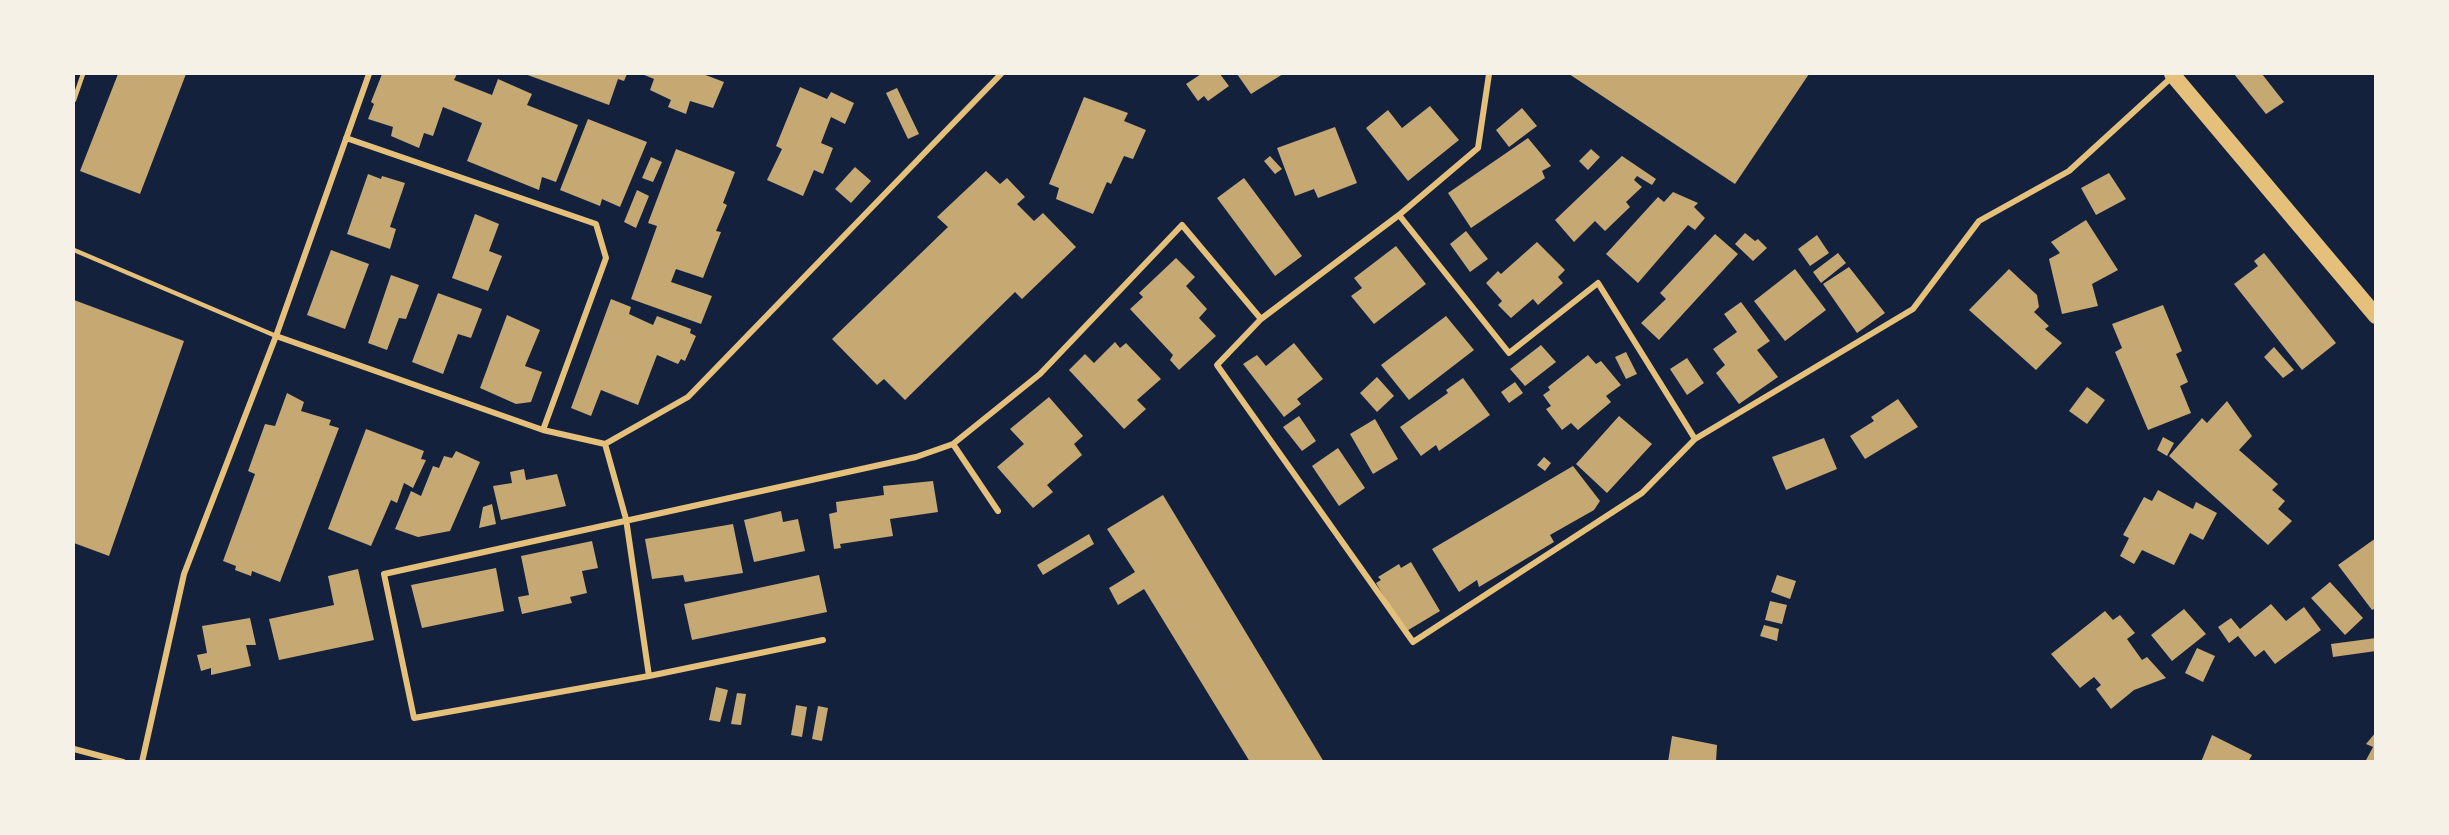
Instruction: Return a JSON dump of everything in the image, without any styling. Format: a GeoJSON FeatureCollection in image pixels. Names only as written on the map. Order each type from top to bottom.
{"type":"FeatureCollection","features":[{"type":"Feature","properties":{"kind":"highway"},"geometry":{"type":"LineString","coordinates":[[2173,75],[2376,316]]}},
{"type":"Feature","properties":{"kind":"street"},"geometry":{"type":"LineString","coordinates":[[142,762],[184,574],[276,336],[369,74]]}},
{"type":"Feature","properties":{"kind":"street"},"geometry":{"type":"LineString","coordinates":[[276,336],[543,430],[605,444],[688,397],[1001,74]]}},
{"type":"Feature","properties":{"kind":"street"},"geometry":{"type":"LineString","coordinates":[[1490,74],[1479,148],[1399,215],[1261,319],[1217,365],[1413,642],[1642,493],[1695,439],[1913,309],[1979,221],[2069,171],[2173,75]]}},
{"type":"Feature","properties":{"kind":"street"},"geometry":{"type":"LineString","coordinates":[[346,138],[596,224],[606,258],[543,430]]}},
{"type":"Feature","properties":{"kind":"street"},"geometry":{"type":"LineString","coordinates":[[1399,215],[1509,353],[1598,283],[1695,439]]}},
{"type":"Feature","properties":{"kind":"street"},"geometry":{"type":"LineString","coordinates":[[823,640],[649,676],[414,718],[384,574],[916,456],[953,444],[1040,374],[1182,225],[1261,319]]}},
{"type":"Feature","properties":{"kind":"street"},"geometry":{"type":"LineString","coordinates":[[605,444],[626,519],[649,676]]}},
{"type":"Feature","properties":{"kind":"street"},"geometry":{"type":"LineString","coordinates":[[953,444],[998,511]]}},
{"type":"Feature","properties":{"kind":"street"},"geometry":{"type":"LineString","coordinates":[[74,749],[123,762]]}},
{"type":"Feature","properties":{"kind":"lane"},"geometry":{"type":"LineString","coordinates":[[74,100],[83,74]]}},
{"type":"Feature","properties":{"kind":"lane"},"geometry":{"type":"LineString","coordinates":[[74,250],[276,336]]}},
{"type":"Feature","properties":{"kind":"building"},"geometry":{"type":"Polygon","coordinates":[[[118,74],[186,74],[140,194],[80,171],[118,74]]]}},
{"type":"Feature","properties":{"kind":"building"},"geometry":{"type":"Polygon","coordinates":[[[382,74],[457,74],[454,80],[492,95],[498,79],[532,94],[527,105],[578,125],[556,182],[542,177],[539,190],[467,161],[482,123],[443,107],[433,136],[424,133],[419,148],[391,136],[393,127],[368,119],[374,104],[371,102],[382,74]]]}},
{"type":"Feature","properties":{"kind":"building"},"geometry":{"type":"Polygon","coordinates":[[[525,74],[627,74],[624,81],[618,79],[609,105],[525,74]]]}},
{"type":"Feature","properties":{"kind":"building"},"geometry":{"type":"Polygon","coordinates":[[[642,74],[703,74],[724,82],[713,108],[690,101],[686,114],[668,107],[671,100],[650,90],[654,79],[642,74]]]}},
{"type":"Feature","properties":{"kind":"building"},"geometry":{"type":"Polygon","coordinates":[[[1201,74],[1220,74],[1229,86],[1208,101],[1204,96],[1198,101],[1186,84],[1201,74]]]}},
{"type":"Feature","properties":{"kind":"building"},"geometry":{"type":"Polygon","coordinates":[[[1237,74],[1283,74],[1251,94],[1237,74]]]}},
{"type":"Feature","properties":{"kind":"building"},"geometry":{"type":"Polygon","coordinates":[[[1569,74],[1809,74],[1735,184],[1569,74]]]}},
{"type":"Feature","properties":{"kind":"building"},"geometry":{"type":"Polygon","coordinates":[[[2234,74],[2262,74],[2284,102],[2266,114],[2234,74]]]}},
{"type":"Feature","properties":{"kind":"building"},"geometry":{"type":"Polygon","coordinates":[[[800,87],[827,99],[831,92],[854,103],[845,124],[831,117],[821,143],[833,148],[823,174],[814,170],[803,196],[767,180],[782,149],[776,146],[800,87]]]}},
{"type":"Feature","properties":{"kind":"building"},"geometry":{"type":"Polygon","coordinates":[[[897,88],[919,134],[908,139],[886,93],[897,88]]]}},
{"type":"Feature","properties":{"kind":"building"},"geometry":{"type":"Polygon","coordinates":[[[1084,97],[1128,113],[1124,121],[1146,130],[1133,159],[1124,156],[1111,184],[1107,182],[1093,214],[1056,199],[1059,188],[1049,184],[1084,97]]]}},
{"type":"Feature","properties":{"kind":"building"},"geometry":{"type":"Polygon","coordinates":[[[1430,106],[1459,140],[1408,181],[1366,128],[1388,110],[1402,128],[1430,106]]]}},
{"type":"Feature","properties":{"kind":"building"},"geometry":{"type":"Polygon","coordinates":[[[1522,108],[1537,126],[1509,147],[1496,130],[1522,108]]]}},
{"type":"Feature","properties":{"kind":"building"},"geometry":{"type":"Polygon","coordinates":[[[588,119],[647,142],[620,207],[602,199],[600,206],[560,190],[588,119]]]}},
{"type":"Feature","properties":{"kind":"building"},"geometry":{"type":"Polygon","coordinates":[[[1335,127],[1357,183],[1318,198],[1314,189],[1295,196],[1277,148],[1335,127]]]}},
{"type":"Feature","properties":{"kind":"building"},"geometry":{"type":"Polygon","coordinates":[[[1528,138],[1551,166],[1542,171],[1545,178],[1471,228],[1448,193],[1528,138]]]}},
{"type":"Feature","properties":{"kind":"building"},"geometry":{"type":"Polygon","coordinates":[[[676,149],[735,172],[723,203],[727,205],[716,231],[721,232],[703,278],[676,269],[671,282],[712,296],[701,324],[631,299],[657,226],[648,223],[676,149]]]}},
{"type":"Feature","properties":{"kind":"building"},"geometry":{"type":"Polygon","coordinates":[[[1591,149],[1600,157],[1588,170],[1579,161],[1591,149]]]}},
{"type":"Feature","properties":{"kind":"building"},"geometry":{"type":"Polygon","coordinates":[[[1270,156],[1282,169],[1275,174],[1264,161],[1270,156]]]}},
{"type":"Feature","properties":{"kind":"building"},"geometry":{"type":"Polygon","coordinates":[[[1622,156],[1656,179],[1652,185],[1637,176],[1634,180],[1642,187],[1626,202],[1630,207],[1605,231],[1595,221],[1574,242],[1555,220],[1622,156]]]}},
{"type":"Feature","properties":{"kind":"building"},"geometry":{"type":"Polygon","coordinates":[[[651,157],[662,162],[653,182],[642,178],[651,157]]]}},
{"type":"Feature","properties":{"kind":"building"},"geometry":{"type":"Polygon","coordinates":[[[855,167],[871,181],[851,203],[835,189],[855,167]]]}},
{"type":"Feature","properties":{"kind":"building"},"geometry":{"type":"Polygon","coordinates":[[[986,171],[1000,184],[1007,178],[1025,197],[1017,204],[1034,221],[1043,213],[1076,247],[1022,299],[1015,292],[905,400],[884,379],[877,385],[832,339],[948,227],[937,217],[986,171]]]}},
{"type":"Feature","properties":{"kind":"building"},"geometry":{"type":"Polygon","coordinates":[[[2109,173],[2126,199],[2096,215],[2081,188],[2109,173]]]}},
{"type":"Feature","properties":{"kind":"building"},"geometry":{"type":"Polygon","coordinates":[[[368,174],[405,183],[390,227],[396,229],[390,249],[347,234],[368,174]]]}},
{"type":"Feature","properties":{"kind":"building"},"geometry":{"type":"Polygon","coordinates":[[[1244,178],[1302,256],[1275,276],[1217,198],[1244,178]]]}},
{"type":"Feature","properties":{"kind":"building"},"geometry":{"type":"Polygon","coordinates":[[[637,190],[649,196],[636,228],[624,222],[637,190]]]}},
{"type":"Feature","properties":{"kind":"building"},"geometry":{"type":"Polygon","coordinates":[[[1673,192],[1698,203],[1694,207],[1705,218],[1695,230],[1688,225],[1638,283],[1606,254],[1658,197],[1664,202],[1673,192]]]}},
{"type":"Feature","properties":{"kind":"building"},"geometry":{"type":"Polygon","coordinates":[[[475,214],[499,224],[489,251],[502,256],[488,291],[452,278],[475,214]]]}},
{"type":"Feature","properties":{"kind":"building"},"geometry":{"type":"Polygon","coordinates":[[[2086,220],[2118,270],[2092,284],[2098,306],[2062,314],[2049,259],[2060,253],[2051,242],[2086,220]]]}},
{"type":"Feature","properties":{"kind":"building"},"geometry":{"type":"Polygon","coordinates":[[[1466,231],[1488,259],[1470,272],[1450,244],[1466,231]]]}},
{"type":"Feature","properties":{"kind":"building"},"geometry":{"type":"Polygon","coordinates":[[[1745,233],[1755,241],[1758,239],[1767,248],[1753,261],[1735,244],[1745,233]]]}},
{"type":"Feature","properties":{"kind":"building"},"geometry":{"type":"Polygon","coordinates":[[[1715,234],[1738,254],[1659,340],[1641,323],[1666,299],[1660,293],[1715,234]]]}},
{"type":"Feature","properties":{"kind":"building"},"geometry":{"type":"Polygon","coordinates":[[[1817,235],[1829,253],[1810,266],[1798,249],[1817,235]]]}},
{"type":"Feature","properties":{"kind":"building"},"geometry":{"type":"Polygon","coordinates":[[[1537,242],[1565,270],[1558,277],[1563,283],[1538,305],[1533,299],[1511,318],[1498,305],[1502,301],[1486,283],[1498,271],[1501,274],[1537,242]]]}},
{"type":"Feature","properties":{"kind":"building"},"geometry":{"type":"Polygon","coordinates":[[[1396,246],[1426,284],[1374,324],[1351,296],[1362,288],[1354,278],[1396,246]]]}},
{"type":"Feature","properties":{"kind":"building"},"geometry":{"type":"Polygon","coordinates":[[[331,250],[369,264],[345,329],[307,315],[331,250]]]}},
{"type":"Feature","properties":{"kind":"building"},"geometry":{"type":"Polygon","coordinates":[[[1838,253],[1846,263],[1821,283],[1813,272],[1838,253]]]}},
{"type":"Feature","properties":{"kind":"building"},"geometry":{"type":"Polygon","coordinates":[[[2264,253],[2336,343],[2302,370],[2234,284],[2258,266],[2254,261],[2264,253]]]}},
{"type":"Feature","properties":{"kind":"building"},"geometry":{"type":"Polygon","coordinates":[[[1176,258],[1195,277],[1186,286],[1207,309],[1199,318],[1216,336],[1179,370],[1170,360],[1173,355],[1130,309],[1143,297],[1139,293],[1176,258]]]}},
{"type":"Feature","properties":{"kind":"building"},"geometry":{"type":"Polygon","coordinates":[[[1849,267],[1885,313],[1857,333],[1823,284],[1849,267]]]}},
{"type":"Feature","properties":{"kind":"building"},"geometry":{"type":"Polygon","coordinates":[[[1795,269],[1826,310],[1785,341],[1754,301],[1795,269]]]}},
{"type":"Feature","properties":{"kind":"building"},"geometry":{"type":"Polygon","coordinates":[[[2009,269],[2037,295],[2039,307],[2034,312],[2049,326],[2045,329],[2062,343],[2036,370],[1969,310],[2009,269]]]}},
{"type":"Feature","properties":{"kind":"building"},"geometry":{"type":"Polygon","coordinates":[[[391,275],[419,285],[406,319],[399,318],[387,350],[368,343],[391,275]]]}},
{"type":"Feature","properties":{"kind":"building"},"geometry":{"type":"Polygon","coordinates":[[[438,293],[482,309],[471,338],[458,334],[443,374],[412,362],[438,293]]]}},
{"type":"Feature","properties":{"kind":"building"},"geometry":{"type":"Polygon","coordinates":[[[611,299],[631,307],[629,314],[653,325],[657,316],[691,329],[690,333],[696,336],[685,361],[681,359],[678,364],[657,355],[638,405],[601,390],[591,416],[571,408],[611,299]]]}},
{"type":"Feature","properties":{"kind":"building"},"geometry":{"type":"Polygon","coordinates":[[[74,300],[184,341],[109,556],[74,543],[74,300]]]}},
{"type":"Feature","properties":{"kind":"building"},"geometry":{"type":"Polygon","coordinates":[[[1741,302],[1770,341],[1757,350],[1778,377],[1739,404],[1716,373],[1725,365],[1713,349],[1737,332],[1724,314],[1741,302]]]}},
{"type":"Feature","properties":{"kind":"building"},"geometry":{"type":"Polygon","coordinates":[[[2163,305],[2182,351],[2176,354],[2188,382],[2180,386],[2191,413],[2148,430],[2115,352],[2122,348],[2112,324],[2163,305]]]}},
{"type":"Feature","properties":{"kind":"building"},"geometry":{"type":"Polygon","coordinates":[[[507,315],[540,330],[525,366],[542,372],[531,402],[516,404],[480,388],[507,315]]]}},
{"type":"Feature","properties":{"kind":"building"},"geometry":{"type":"Polygon","coordinates":[[[1446,316],[1474,350],[1409,400],[1381,365],[1446,316]]]}},
{"type":"Feature","properties":{"kind":"building"},"geometry":{"type":"Polygon","coordinates":[[[1115,342],[1120,348],[1126,343],[1161,379],[1137,400],[1146,409],[1124,429],[1069,370],[1085,354],[1094,363],[1115,342]]]}},
{"type":"Feature","properties":{"kind":"building"},"geometry":{"type":"Polygon","coordinates":[[[1294,343],[1323,379],[1297,399],[1301,404],[1284,417],[1243,364],[1257,355],[1266,366],[1294,343]]]}},
{"type":"Feature","properties":{"kind":"building"},"geometry":{"type":"Polygon","coordinates":[[[1541,345],[1556,362],[1525,386],[1510,369],[1541,345]]]}},
{"type":"Feature","properties":{"kind":"building"},"geometry":{"type":"Polygon","coordinates":[[[2274,347],[2294,370],[2283,378],[2264,357],[2274,347]]]}},
{"type":"Feature","properties":{"kind":"building"},"geometry":{"type":"Polygon","coordinates":[[[1626,352],[1637,374],[1626,379],[1615,357],[1626,352]]]}},
{"type":"Feature","properties":{"kind":"building"},"geometry":{"type":"Polygon","coordinates":[[[1588,355],[1596,364],[1601,361],[1621,385],[1606,396],[1611,402],[1578,430],[1571,423],[1562,430],[1546,409],[1551,406],[1543,395],[1550,390],[1548,387],[1588,355]]]}},
{"type":"Feature","properties":{"kind":"building"},"geometry":{"type":"Polygon","coordinates":[[[1687,358],[1704,383],[1687,395],[1670,369],[1687,358]]]}},
{"type":"Feature","properties":{"kind":"building"},"geometry":{"type":"Polygon","coordinates":[[[1377,377],[1394,396],[1377,412],[1360,393],[1377,377]]]}},
{"type":"Feature","properties":{"kind":"building"},"geometry":{"type":"Polygon","coordinates":[[[1463,378],[1490,415],[1439,451],[1436,445],[1421,456],[1400,427],[1448,393],[1446,390],[1463,378]]]}},
{"type":"Feature","properties":{"kind":"building"},"geometry":{"type":"Polygon","coordinates":[[[1515,382],[1523,393],[1509,403],[1501,392],[1515,382]]]}},
{"type":"Feature","properties":{"kind":"building"},"geometry":{"type":"Polygon","coordinates":[[[2087,387],[2105,400],[2087,424],[2069,411],[2087,387]]]}},
{"type":"Feature","properties":{"kind":"building"},"geometry":{"type":"Polygon","coordinates":[[[287,393],[304,402],[301,411],[331,420],[329,425],[339,428],[280,582],[252,571],[251,576],[235,570],[236,566],[223,561],[255,474],[248,471],[265,424],[275,426],[287,393]]]}},
{"type":"Feature","properties":{"kind":"building"},"geometry":{"type":"Polygon","coordinates":[[[1049,397],[1083,436],[1074,444],[1082,455],[1047,485],[1053,492],[1033,508],[997,467],[1024,444],[1010,429],[1049,397]]]}},
{"type":"Feature","properties":{"kind":"building"},"geometry":{"type":"Polygon","coordinates":[[[1898,399],[1918,427],[1865,459],[1850,436],[1874,421],[1871,417],[1898,399]]]}},
{"type":"Feature","properties":{"kind":"building"},"geometry":{"type":"Polygon","coordinates":[[[2227,401],[2252,436],[2239,450],[2278,484],[2272,490],[2285,501],[2278,509],[2292,521],[2268,545],[2169,456],[2202,418],[2207,423],[2227,401]]]}},
{"type":"Feature","properties":{"kind":"building"},"geometry":{"type":"Polygon","coordinates":[[[1299,416],[1316,441],[1302,451],[1283,427],[1299,416]]]}},
{"type":"Feature","properties":{"kind":"building"},"geometry":{"type":"Polygon","coordinates":[[[1619,416],[1652,444],[1607,493],[1576,464],[1619,416]]]}},
{"type":"Feature","properties":{"kind":"building"},"geometry":{"type":"Polygon","coordinates":[[[1375,419],[1398,459],[1373,474],[1350,434],[1375,419]]]}},
{"type":"Feature","properties":{"kind":"building"},"geometry":{"type":"Polygon","coordinates":[[[366,429],[424,451],[421,459],[426,460],[413,488],[404,483],[397,503],[391,500],[371,546],[328,529],[366,429]]]}},
{"type":"Feature","properties":{"kind":"building"},"geometry":{"type":"Polygon","coordinates":[[[2163,437],[2174,443],[2167,456],[2157,450],[2163,437]]]}},
{"type":"Feature","properties":{"kind":"building"},"geometry":{"type":"Polygon","coordinates":[[[1824,438],[1837,469],[1786,490],[1772,457],[1824,438]]]}},
{"type":"Feature","properties":{"kind":"building"},"geometry":{"type":"Polygon","coordinates":[[[1338,448],[1365,488],[1339,506],[1312,466],[1338,448]]]}},
{"type":"Feature","properties":{"kind":"building"},"geometry":{"type":"Polygon","coordinates":[[[456,451],[480,462],[450,531],[418,537],[395,529],[411,491],[421,496],[433,466],[439,468],[444,456],[452,458],[456,451]]]}},
{"type":"Feature","properties":{"kind":"building"},"geometry":{"type":"Polygon","coordinates":[[[1544,457],[1551,463],[1545,471],[1537,465],[1544,457]]]}},
{"type":"Feature","properties":{"kind":"building"},"geometry":{"type":"Polygon","coordinates":[[[1573,466],[1600,501],[1594,510],[1550,535],[1554,542],[1479,587],[1477,580],[1459,592],[1432,549],[1573,466]]]}},
{"type":"Feature","properties":{"kind":"building"},"geometry":{"type":"Polygon","coordinates":[[[524,469],[526,480],[557,474],[566,506],[501,520],[493,486],[512,483],[510,472],[524,469]]]}},
{"type":"Feature","properties":{"kind":"building"},"geometry":{"type":"Polygon","coordinates":[[[933,481],[938,512],[890,519],[893,536],[840,544],[841,548],[834,549],[829,514],[837,512],[836,502],[884,495],[883,486],[933,481]]]}},
{"type":"Feature","properties":{"kind":"building"},"geometry":{"type":"Polygon","coordinates":[[[2158,490],[2193,509],[2196,502],[2217,513],[2203,540],[2190,533],[2174,565],[2142,550],[2134,564],[2120,556],[2129,538],[2123,535],[2144,497],[2152,501],[2158,490]]]}},
{"type":"Feature","properties":{"kind":"building"},"geometry":{"type":"Polygon","coordinates":[[[1163,495],[1324,762],[1250,762],[1144,589],[1118,605],[1109,588],[1135,572],[1107,529],[1163,495]]]}},
{"type":"Feature","properties":{"kind":"building"},"geometry":{"type":"Polygon","coordinates":[[[492,504],[496,524],[479,528],[483,507],[492,504]]]}},
{"type":"Feature","properties":{"kind":"building"},"geometry":{"type":"Polygon","coordinates":[[[781,511],[783,522],[798,519],[805,551],[754,562],[744,520],[781,511]]]}},
{"type":"Feature","properties":{"kind":"building"},"geometry":{"type":"Polygon","coordinates":[[[733,524],[743,573],[685,582],[683,575],[652,579],[645,539],[733,524]]]}},
{"type":"Feature","properties":{"kind":"building"},"geometry":{"type":"Polygon","coordinates":[[[1089,534],[1094,544],[1043,575],[1037,565],[1089,534]]]}},
{"type":"Feature","properties":{"kind":"building"},"geometry":{"type":"Polygon","coordinates":[[[2376,538],[2376,608],[2372,610],[2338,565],[2376,538]]]}},
{"type":"Feature","properties":{"kind":"building"},"geometry":{"type":"Polygon","coordinates":[[[592,541],[598,568],[582,571],[587,593],[570,597],[572,603],[522,614],[518,597],[529,595],[521,556],[592,541]]]}},
{"type":"Feature","properties":{"kind":"building"},"geometry":{"type":"Polygon","coordinates":[[[1411,562],[1440,611],[1405,632],[1376,583],[1381,580],[1378,577],[1399,564],[1401,568],[1411,562]]]}},
{"type":"Feature","properties":{"kind":"building"},"geometry":{"type":"Polygon","coordinates":[[[496,568],[504,611],[422,628],[411,585],[496,568]]]}},
{"type":"Feature","properties":{"kind":"building"},"geometry":{"type":"Polygon","coordinates":[[[358,569],[374,640],[279,660],[269,619],[334,605],[328,576],[358,569]]]}},
{"type":"Feature","properties":{"kind":"building"},"geometry":{"type":"Polygon","coordinates":[[[819,575],[827,612],[692,640],[684,604],[819,575]]]}},
{"type":"Feature","properties":{"kind":"building"},"geometry":{"type":"Polygon","coordinates":[[[1777,575],[1796,581],[1790,599],[1771,592],[1777,575]]]}},
{"type":"Feature","properties":{"kind":"building"},"geometry":{"type":"Polygon","coordinates":[[[2330,582],[2363,618],[2345,635],[2311,598],[2330,582]]]}},
{"type":"Feature","properties":{"kind":"building"},"geometry":{"type":"Polygon","coordinates":[[[1770,601],[1787,605],[1782,624],[1765,620],[1770,601]]]}},
{"type":"Feature","properties":{"kind":"building"},"geometry":{"type":"Polygon","coordinates":[[[2271,604],[2286,621],[2304,607],[2321,630],[2275,664],[2264,650],[2255,657],[2238,636],[2229,643],[2218,627],[2231,618],[2240,629],[2271,604]]]}},
{"type":"Feature","properties":{"kind":"building"},"geometry":{"type":"Polygon","coordinates":[[[2184,609],[2206,634],[2172,661],[2151,635],[2184,609]]]}},
{"type":"Feature","properties":{"kind":"building"},"geometry":{"type":"Polygon","coordinates":[[[2105,611],[2113,620],[2120,615],[2135,633],[2127,639],[2142,660],[2147,657],[2166,678],[2134,690],[2111,709],[2096,689],[2101,685],[2094,677],[2080,688],[2051,654],[2105,611]]]}},
{"type":"Feature","properties":{"kind":"building"},"geometry":{"type":"Polygon","coordinates":[[[250,618],[256,645],[246,645],[251,666],[211,675],[211,668],[201,671],[197,655],[207,653],[202,626],[250,618]]]}},
{"type":"Feature","properties":{"kind":"building"},"geometry":{"type":"Polygon","coordinates":[[[1764,625],[1779,629],[1777,641],[1760,636],[1764,625]]]}},
{"type":"Feature","properties":{"kind":"building"},"geometry":{"type":"Polygon","coordinates":[[[2376,638],[2376,651],[2333,657],[2331,644],[2376,638]]]}},
{"type":"Feature","properties":{"kind":"building"},"geometry":{"type":"Polygon","coordinates":[[[2197,648],[2215,656],[2203,682],[2185,673],[2197,648]]]}},
{"type":"Feature","properties":{"kind":"building"},"geometry":{"type":"Polygon","coordinates":[[[716,687],[728,690],[720,722],[709,720],[716,687]]]}},
{"type":"Feature","properties":{"kind":"building"},"geometry":{"type":"Polygon","coordinates":[[[737,693],[746,694],[741,725],[731,724],[737,693]]]}},
{"type":"Feature","properties":{"kind":"building"},"geometry":{"type":"Polygon","coordinates":[[[796,705],[807,707],[802,737],[791,735],[796,705]]]}},
{"type":"Feature","properties":{"kind":"building"},"geometry":{"type":"Polygon","coordinates":[[[818,706],[828,708],[822,741],[812,739],[818,706]]]}},
{"type":"Feature","properties":{"kind":"building"},"geometry":{"type":"Polygon","coordinates":[[[2376,732],[2376,762],[2365,762],[2373,747],[2366,744],[2376,732]]]}},
{"type":"Feature","properties":{"kind":"building"},"geometry":{"type":"Polygon","coordinates":[[[2212,735],[2252,755],[2248,762],[2201,762],[2212,735]]]}},
{"type":"Feature","properties":{"kind":"building"},"geometry":{"type":"Polygon","coordinates":[[[1672,736],[1717,745],[1716,762],[1668,762],[1672,736]]]}}]}
